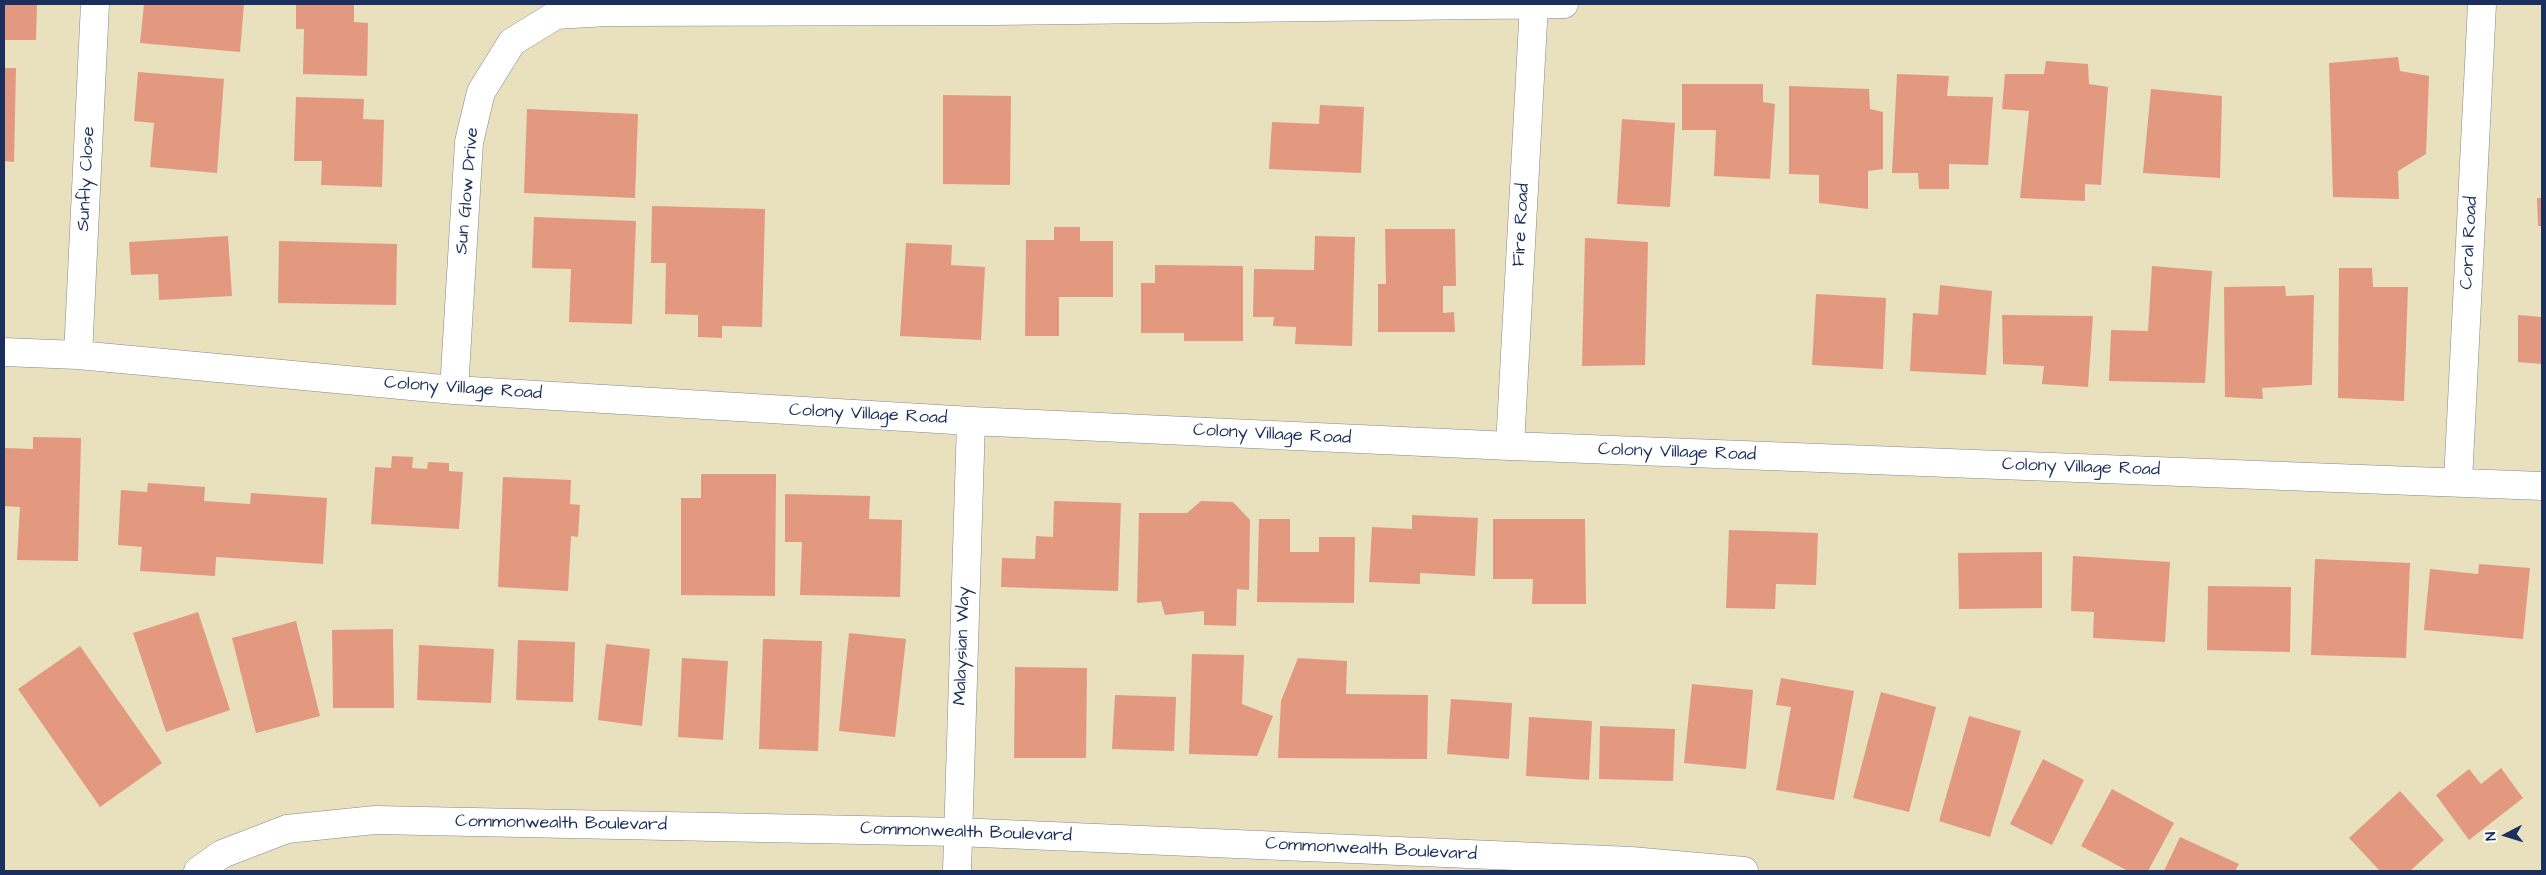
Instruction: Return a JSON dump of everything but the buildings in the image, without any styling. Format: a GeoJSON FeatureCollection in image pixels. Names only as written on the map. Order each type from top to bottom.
{"type":"FeatureCollection","features":[{"type":"Feature","properties":{"kind":"street","name":"Sunfly Close"},"geometry":{"type":"LineString","coordinates":[[78,355],[95,4]]}},
{"type":"Feature","properties":{"kind":"street","name":"Fire Road"},"geometry":{"type":"LineString","coordinates":[[1510,446],[1534,4]]}},
{"type":"Feature","properties":{"kind":"street","name":"Sun Glow Drive"},"geometry":{"type":"LineString","coordinates":[[454,390],[469,142],[481,92],[512,42],[556,15],[607,12],[1564,4]]}},
{"type":"Feature","properties":{"kind":"street","name":"Coral Road"},"geometry":{"type":"LineString","coordinates":[[2458,482],[2482,4]]}},
{"type":"Feature","properties":{"kind":"street","name":"Colony Village Road"},"geometry":{"type":"LineString","coordinates":[[4,352],[78,355],[454,390],[971,421],[1510,446],[2542,486]]}},
{"type":"Feature","properties":{"kind":"street","name":"Malaysian Way"},"geometry":{"type":"LineString","coordinates":[[957,871],[971,421]]}},
{"type":"Feature","properties":{"kind":"street","name":"Commonwealth Boulevard"},"geometry":{"type":"LineString","coordinates":[[198,871],[222,854],[288,830],[375,820],[957,832],[1631,861],[1744,871]]}}]}
